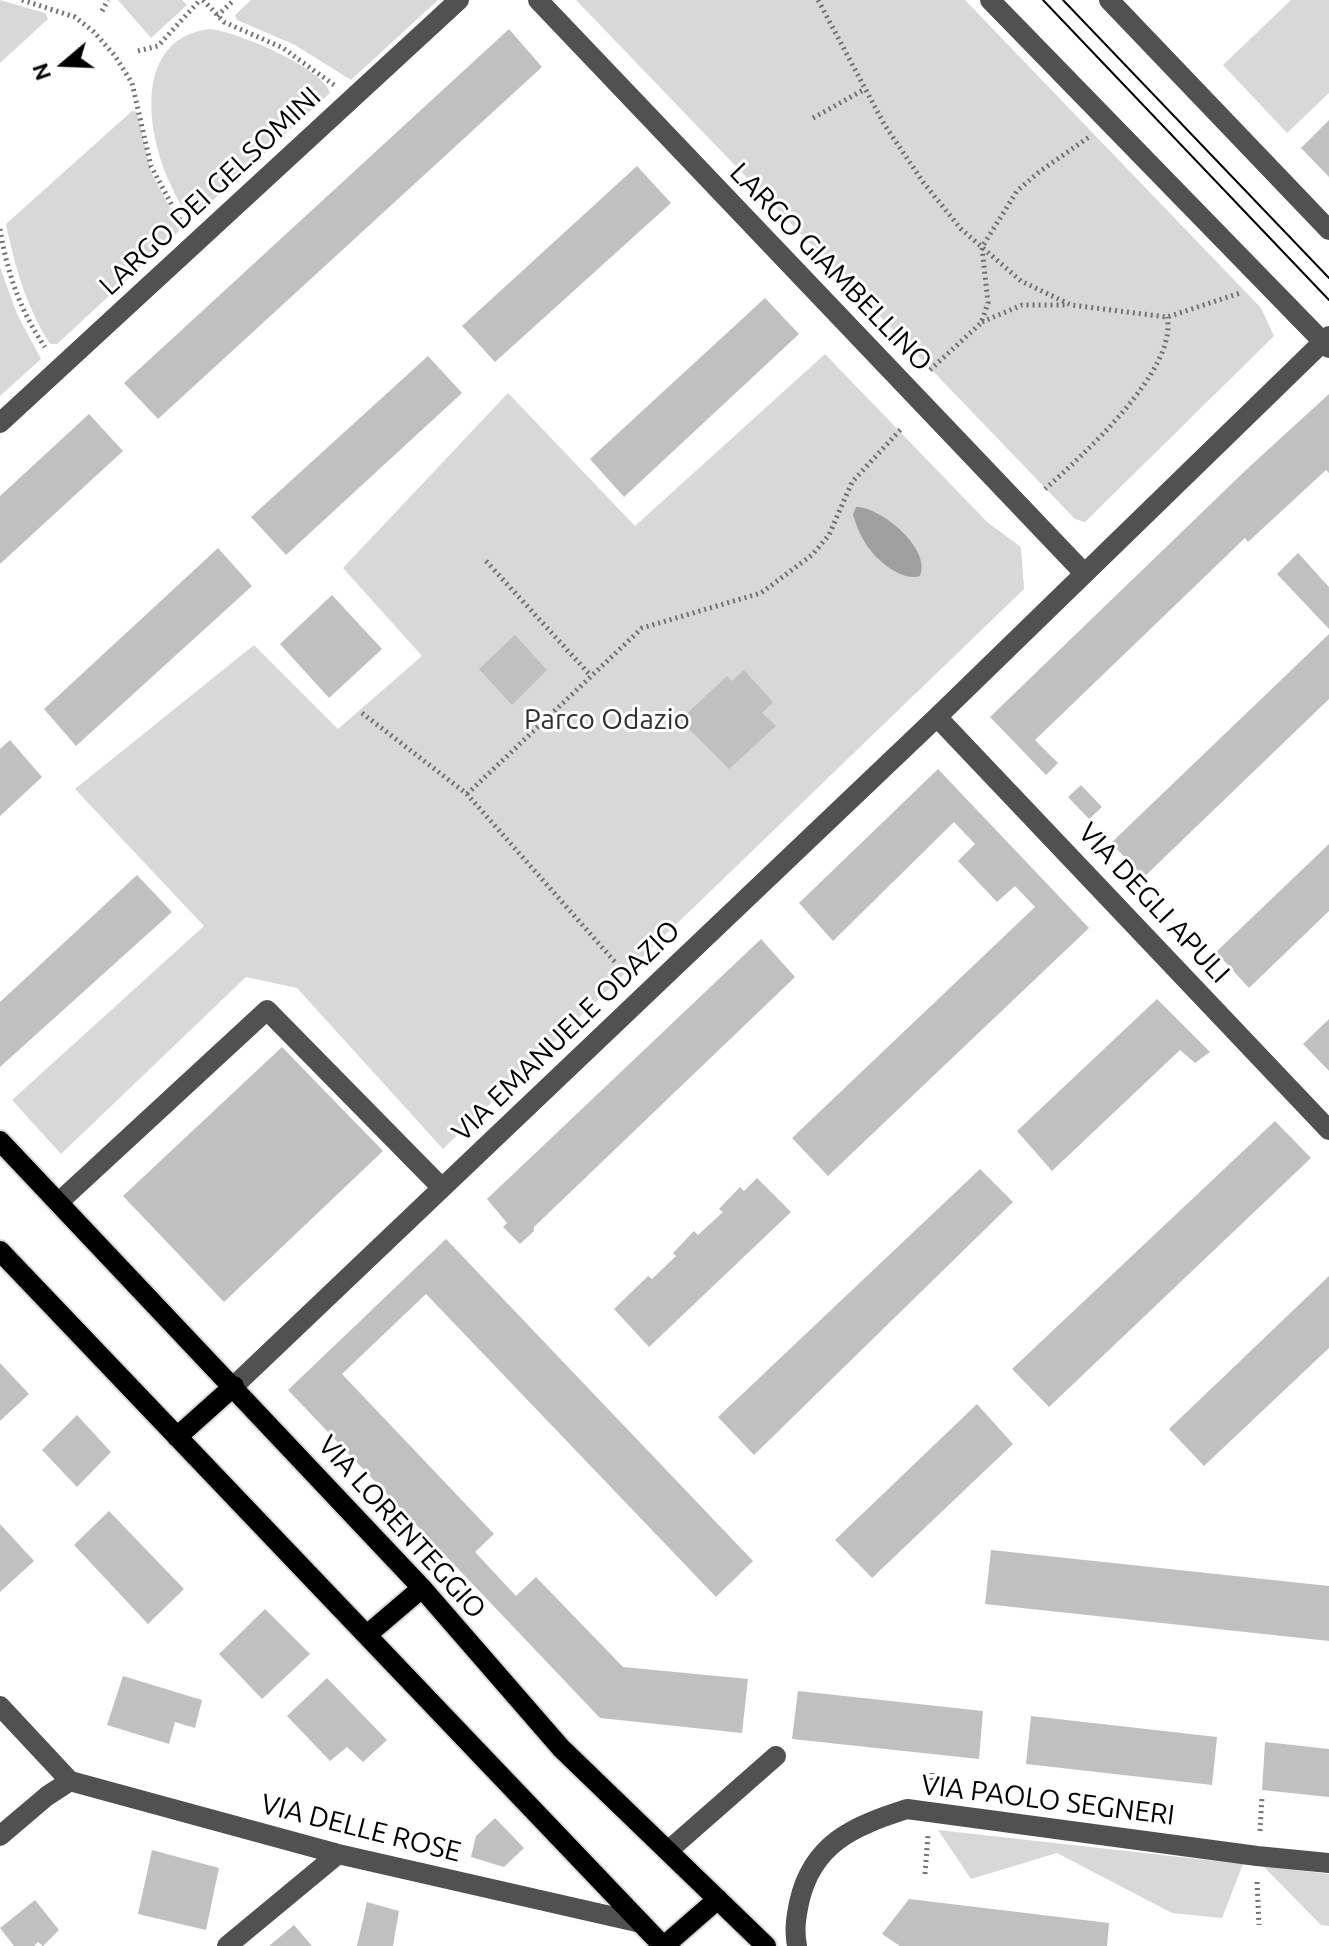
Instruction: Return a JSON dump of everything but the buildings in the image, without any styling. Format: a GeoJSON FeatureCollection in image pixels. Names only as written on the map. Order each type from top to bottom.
{"type":"FeatureCollection","features":[{"type":"Feature","properties":{"kind":"main road","name":"VIA LORENTEGGIO"},"geometry":{"type":"LineString","coordinates":[[0,1141],[422,1588],[561,1748],[766,1946]]}},
{"type":"Feature","properties":{"kind":"main road"},"geometry":{"type":"LineString","coordinates":[[0,1251],[663,1946],[718,1899]]}},
{"type":"Feature","properties":{"kind":"main road"},"geometry":{"type":"LineString","coordinates":[[177,1437],[234,1386]]}},
{"type":"Feature","properties":{"kind":"main road"},"geometry":{"type":"LineString","coordinates":[[368,1634],[422,1588]]}},
{"type":"Feature","properties":{"kind":"street","name":"LARGO DEI GELSOMINI"},"geometry":{"type":"LineString","coordinates":[[0,423],[459,0]]}},
{"type":"Feature","properties":{"kind":"street","name":"LARGO GIAMBELLINO"},"geometry":{"type":"LineString","coordinates":[[538,0],[1084,573]]}},
{"type":"Feature","properties":{"kind":"street"},"geometry":{"type":"LineString","coordinates":[[937,717],[1327,342],[990,0]]}},
{"type":"Feature","properties":{"kind":"street"},"geometry":{"type":"LineString","coordinates":[[1109,0],[1329,230]]}},
{"type":"Feature","properties":{"kind":"street","name":"VIA DEGLI APULI"},"geometry":{"type":"LineString","coordinates":[[937,717],[1329,1130]]}},
{"type":"Feature","properties":{"kind":"street","name":"VIA EMANUELE ODAZIO"},"geometry":{"type":"LineString","coordinates":[[234,1386],[937,717]]}},
{"type":"Feature","properties":{"kind":"street"},"geometry":{"type":"LineString","coordinates":[[59,1202],[267,1010],[442,1188]]}},
{"type":"Feature","properties":{"kind":"street"},"geometry":{"type":"LineString","coordinates":[[0,1706],[70,1781],[47,1796],[0,1836]]}},
{"type":"Feature","properties":{"kind":"street"},"geometry":{"type":"LineString","coordinates":[[669,1850],[776,1756]]}},
{"type":"Feature","properties":{"kind":"street","name":"VIA DELLE ROSE"},"geometry":{"type":"LineString","coordinates":[[70,1781],[338,1854],[641,1923]]}},
{"type":"Feature","properties":{"kind":"street","name":"VIA PAOLO SEGNERI"},"geometry":{"type":"LineString","coordinates":[[797,1946],[794,1930],[803,1886],[817,1860],[835,1840],[870,1821],[907,1809],[1329,1863]]}},
{"type":"Feature","properties":{"kind":"street"},"geometry":{"type":"LineString","coordinates":[[227,1946],[338,1854]]}},
{"type":"Feature","properties":{"kind":"path"},"geometry":{"type":"LineString","coordinates":[[22,0],[75,17],[94,32],[115,56],[132,83],[151,166],[183,225]]}},
{"type":"Feature","properties":{"kind":"path"},"geometry":{"type":"LineString","coordinates":[[102,11],[108,0]]}},
{"type":"Feature","properties":{"kind":"path"},"geometry":{"type":"LineString","coordinates":[[138,51],[158,46],[202,0],[231,27],[297,56],[334,85]]}},
{"type":"Feature","properties":{"kind":"path"},"geometry":{"type":"LineString","coordinates":[[217,16],[234,0]]}},
{"type":"Feature","properties":{"kind":"path"},"geometry":{"type":"LineString","coordinates":[[818,0],[884,124],[923,182],[961,229],[1021,281],[1071,305]]}},
{"type":"Feature","properties":{"kind":"path"},"geometry":{"type":"LineString","coordinates":[[813,118],[865,89]]}},
{"type":"Feature","properties":{"kind":"path"},"geometry":{"type":"LineString","coordinates":[[981,323],[988,303],[982,247],[1017,191],[1093,134]]}},
{"type":"Feature","properties":{"kind":"path"},"geometry":{"type":"LineString","coordinates":[[0,229],[16,293],[30,324],[48,351]]}},
{"type":"Feature","properties":{"kind":"path"},"geometry":{"type":"LineString","coordinates":[[930,370],[981,323],[1022,305],[1071,305],[1167,317],[1243,291]]}},
{"type":"Feature","properties":{"kind":"path"},"geometry":{"type":"LineString","coordinates":[[1045,489],[1118,420],[1162,351],[1169,327],[1167,317]]}},
{"type":"Feature","properties":{"kind":"path"},"geometry":{"type":"LineString","coordinates":[[467,794],[642,628],[761,593],[812,555],[829,535],[852,482],[902,428]]}},
{"type":"Feature","properties":{"kind":"path"},"geometry":{"type":"LineString","coordinates":[[486,561],[591,676]]}},
{"type":"Feature","properties":{"kind":"path"},"geometry":{"type":"LineString","coordinates":[[362,713],[467,794],[615,962]]}},
{"type":"Feature","properties":{"kind":"path"},"geometry":{"type":"LineString","coordinates":[[1259,1840],[1262,1796]]}},
{"type":"Feature","properties":{"kind":"path"},"geometry":{"type":"LineString","coordinates":[[925,1874],[929,1826]]}},
{"type":"Feature","properties":{"kind":"path"},"geometry":{"type":"LineString","coordinates":[[1257,1881],[1259,1925]]}},
{"type":"Feature","properties":{"kind":"green space"},"geometry":{"type":"Polygon","coordinates":[[[0,0],[45,13],[48,19],[0,63],[0,0]]]}},
{"type":"Feature","properties":{"kind":"green space"},"geometry":{"type":"Polygon","coordinates":[[[118,0],[182,0],[187,5],[151,38],[118,0]]]}},
{"type":"Feature","properties":{"kind":"green space"},"geometry":{"type":"Polygon","coordinates":[[[251,0],[438,0],[351,80],[295,45],[237,20],[235,15],[251,0]]]}},
{"type":"Feature","properties":{"kind":"green space"},"geometry":{"type":"Polygon","coordinates":[[[576,0],[965,0],[1261,308],[1274,336],[1085,522],[1075,519],[576,0]]]}},
{"type":"Feature","properties":{"kind":"green space"},"geometry":{"type":"Polygon","coordinates":[[[1291,0],[1329,0],[1329,93],[1287,133],[1223,65],[1291,0]]]}},
{"type":"Feature","properties":{"kind":"green space"},"geometry":{"type":"Polygon","coordinates":[[[210,29],[238,36],[296,62],[324,83],[330,93],[195,217],[180,202],[162,162],[155,139],[152,90],[157,68],[168,50],[185,36],[210,29]]]}},
{"type":"Feature","properties":{"kind":"green space"},"geometry":{"type":"Polygon","coordinates":[[[132,111],[137,112],[151,172],[179,225],[179,231],[57,344],[50,344],[22,286],[6,224],[132,111]]]}},
{"type":"Feature","properties":{"kind":"green space"},"geometry":{"type":"Polygon","coordinates":[[[0,267],[17,314],[41,359],[0,396],[0,267]]]}},
{"type":"Feature","properties":{"kind":"green space","name":"Parco Odazio"},"geometry":{"type":"Polygon","coordinates":[[[825,354],[987,522],[1021,547],[1024,589],[443,1149],[297,988],[246,977],[61,1154],[12,1100],[204,926],[75,789],[254,645],[338,729],[422,656],[343,568],[508,393],[635,526],[825,354]]]}},
{"type":"Feature","properties":{"kind":"green space"},"geometry":{"type":"Polygon","coordinates":[[[938,1830],[1243,1864],[1222,1918],[1172,1913],[1057,1853],[971,1879],[938,1830]]]}},
{"type":"Feature","properties":{"kind":"green space"},"geometry":{"type":"Polygon","coordinates":[[[1263,1866],[1329,1874],[1329,1926],[1321,1925],[1263,1866]]]}},
{"type":"Feature","properties":{"kind":"shaded area"},"geometry":{"type":"Polygon","coordinates":[[[856,507],[878,514],[902,531],[919,554],[922,565],[920,576],[896,572],[873,553],[857,527],[853,515],[856,507]]]}},
{"type":"Feature","properties":{"kind":"tram line"},"geometry":{"type":"LineString","coordinates":[[1043,0],[1329,300]]}},
{"type":"Feature","properties":{"kind":"tram line"},"geometry":{"type":"LineString","coordinates":[[1063,0],[1329,278]]}}]}
